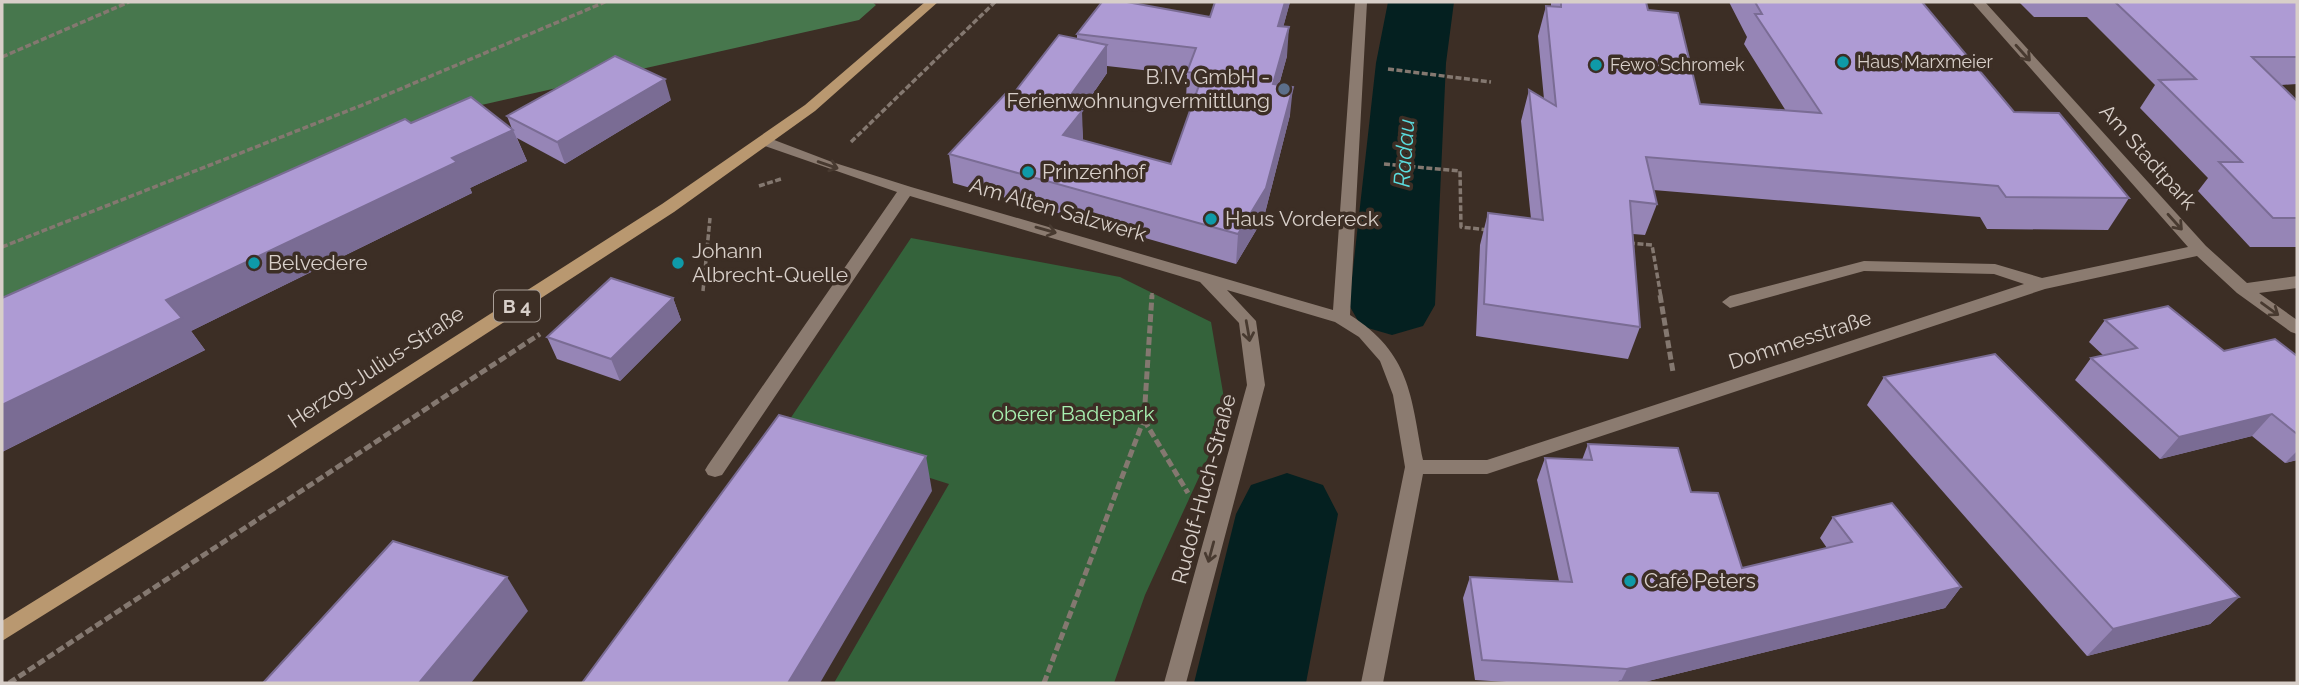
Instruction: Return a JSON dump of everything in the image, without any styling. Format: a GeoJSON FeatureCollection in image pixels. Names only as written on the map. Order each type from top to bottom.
{"type":"FeatureCollection","features":[{"type":"Feature","properties":{"kind":"main road","name":"Herzog-Julius-Straße"},"geometry":{"type":"LineString","coordinates":[[7,627],[619,240],[764,141],[859,68],[932,2]]}},
{"type":"Feature","properties":{"kind":"street"},"geometry":{"type":"LineString","coordinates":[[1341,318],[1361,2]]}},
{"type":"Feature","properties":{"kind":"street","name":"Am Stadtpark"},"geometry":{"type":"LineString","coordinates":[[1978,2],[2200,250],[2243,289],[2297,328]]}},
{"type":"Feature","properties":{"kind":"street","name":"Am Alten Salzwerk"},"geometry":{"type":"LineString","coordinates":[[764,141],[827,165],[906,190],[1341,318],[1365,333],[1388,358],[1402,395],[1415,467]]}},
{"type":"Feature","properties":{"kind":"street"},"geometry":{"type":"LineString","coordinates":[[715,470],[906,190]]}},
{"type":"Feature","properties":{"kind":"street","name":"Dommesstraße"},"geometry":{"type":"LineString","coordinates":[[1415,467],[1487,467],[2042,284],[2200,250]]}},
{"type":"Feature","properties":{"kind":"street"},"geometry":{"type":"LineString","coordinates":[[1730,302],[1864,266],[1995,269],[2042,284]]}},
{"type":"Feature","properties":{"kind":"street","name":"Rudolf-Huch-Straße"},"geometry":{"type":"LineString","coordinates":[[1175,683],[1256,385],[1247,321],[1207,279]]}},
{"type":"Feature","properties":{"kind":"street"},"geometry":{"type":"LineString","coordinates":[[2243,289],[2297,282]]}},
{"type":"Feature","properties":{"kind":"street"},"geometry":{"type":"LineString","coordinates":[[1372,683],[1415,467]]}},
{"type":"Feature","properties":{"kind":"path"},"geometry":{"type":"LineString","coordinates":[[2,57],[129,2]]}},
{"type":"Feature","properties":{"kind":"path"},"geometry":{"type":"LineString","coordinates":[[2,247],[365,104],[604,2]]}},
{"type":"Feature","properties":{"kind":"path"},"geometry":{"type":"LineString","coordinates":[[754,187],[827,165],[995,2]]}},
{"type":"Feature","properties":{"kind":"path"},"geometry":{"type":"LineString","coordinates":[[1389,69],[1491,82]]}},
{"type":"Feature","properties":{"kind":"path"},"geometry":{"type":"LineString","coordinates":[[1379,164],[1460,172],[1461,227],[1489,230]]}},
{"type":"Feature","properties":{"kind":"path"},"geometry":{"type":"LineString","coordinates":[[698,225],[721,210]]}},
{"type":"Feature","properties":{"kind":"path"},"geometry":{"type":"LineString","coordinates":[[703,291],[710,217]]}},
{"type":"Feature","properties":{"kind":"path"},"geometry":{"type":"LineString","coordinates":[[1625,242],[1652,245],[1678,404]]}},
{"type":"Feature","properties":{"kind":"path"},"geometry":{"type":"LineString","coordinates":[[1044,683],[1144,419],[1154,261]]}},
{"type":"Feature","properties":{"kind":"path"},"geometry":{"type":"LineString","coordinates":[[9,683],[541,333]]}},
{"type":"Feature","properties":{"kind":"path"},"geometry":{"type":"LineString","coordinates":[[1144,419],[1215,537]]}},
{"type":"Feature","properties":{"kind":"green space"},"geometry":{"type":"Polygon","coordinates":[[[2,2],[872,2],[876,5],[859,20],[455,111],[2,316],[2,2]]]}},
{"type":"Feature","properties":{"kind":"green space","name":"oberer Badepark"},"geometry":{"type":"Polygon","coordinates":[[[911,238],[1120,277],[1211,322],[1227,416],[1145,595],[1114,683],[834,683],[949,484],[782,431],[911,238]]]}},
{"type":"Feature","properties":{"kind":"building"},"geometry":{"type":"Polygon","coordinates":[[[1102,2],[1127,2],[1210,17],[1215,2],[1285,2],[1278,26],[1289,27],[1273,84],[1293,87],[1266,188],[1238,234],[949,154],[1007,92],[1014,93],[1059,35],[1107,45],[1063,106],[1082,111],[1063,135],[1171,164],[1203,74],[1187,72],[1196,48],[1077,34],[1102,2]]]}},
{"type":"Feature","properties":{"kind":"building"},"geometry":{"type":"Polygon","coordinates":[[[1561,2],[1646,2],[1648,10],[1678,13],[1700,104],[1821,113],[1755,14],[1762,14],[1755,2],[1922,2],[2014,112],[2059,113],[2129,198],[2006,197],[1998,186],[1646,157],[1657,204],[1630,201],[1640,327],[1484,304],[1488,213],[1543,220],[1529,90],[1556,106],[1546,6],[1561,7],[1561,2]]]}},
{"type":"Feature","properties":{"kind":"building"},"geometry":{"type":"Polygon","coordinates":[[[2115,2],[2297,2],[2297,57],[2252,57],[2297,101],[2297,218],[2273,218],[2219,162],[2242,162],[2159,80],[2196,79],[2115,2]]]}},
{"type":"Feature","properties":{"kind":"building"},"geometry":{"type":"Polygon","coordinates":[[[615,56],[665,79],[557,142],[507,116],[615,56]]]}},
{"type":"Feature","properties":{"kind":"building"},"geometry":{"type":"Polygon","coordinates":[[[471,97],[513,130],[452,158],[457,162],[166,300],[182,318],[2,405],[2,298],[405,119],[411,123],[471,97]]]}},
{"type":"Feature","properties":{"kind":"building"},"geometry":{"type":"Polygon","coordinates":[[[611,278],[673,298],[611,359],[547,337],[611,278]]]}},
{"type":"Feature","properties":{"kind":"building"},"geometry":{"type":"Polygon","coordinates":[[[2168,306],[2224,351],[2275,339],[2297,356],[2297,434],[2272,414],[2179,437],[2091,358],[2137,348],[2105,320],[2168,306]]]}},
{"type":"Feature","properties":{"kind":"building"},"geometry":{"type":"Polygon","coordinates":[[[1995,354],[2239,597],[2113,629],[1884,377],[1995,354]]]}},
{"type":"Feature","properties":{"kind":"building"},"geometry":{"type":"Polygon","coordinates":[[[779,415],[926,456],[788,683],[582,683],[779,415]]]}},
{"type":"Feature","properties":{"kind":"building"},"geometry":{"type":"Polygon","coordinates":[[[1588,444],[1678,448],[1691,492],[1718,493],[1742,568],[1852,542],[1833,517],[1892,503],[1961,587],[1627,669],[1482,660],[1470,577],[1572,582],[1545,458],[1592,460],[1588,444]]]}},
{"type":"Feature","properties":{"kind":"building"},"geometry":{"type":"Polygon","coordinates":[[[393,541],[507,577],[419,683],[263,683],[393,541]]]}},
{"type":"Feature","properties":{"kind":"building"},"geometry":{"type":"Polygon","coordinates":[[[1620,681],[1660,683],[1618,683],[1620,681]]]}},
{"type":"Feature","properties":{"kind":"waterway","name":"Radau"},"geometry":{"type":"LineString","coordinates":[[1392,305],[1411,63],[1421,2]]}},
{"type":"Feature","properties":{"kind":"waterway","name":"Radau"},"geometry":{"type":"LineString","coordinates":[[1250,683],[1287,514]]}},
{"type":"Feature","properties":{"kind":"place","name":"Haus Marxmeier"},"geometry":{"type":"Point","coordinates":[1843,62]}},
{"type":"Feature","properties":{"kind":"place","name":"Fewo Schromek"},"geometry":{"type":"Point","coordinates":[1596,65]}},
{"type":"Feature","properties":{"kind":"place","name":"B.I.V. GmbH - Ferienwohnungvermittlung"},"geometry":{"type":"Point","coordinates":[1284,89]}},
{"type":"Feature","properties":{"kind":"place","name":"Prinzenhof"},"geometry":{"type":"Point","coordinates":[1028,172]}},
{"type":"Feature","properties":{"kind":"place","name":"Haus Vordereck"},"geometry":{"type":"Point","coordinates":[1211,219]}},
{"type":"Feature","properties":{"kind":"place","name":"Belvedere"},"geometry":{"type":"Point","coordinates":[254,263]}},
{"type":"Feature","properties":{"kind":"place","name":"Johann Albrecht-Quelle"},"geometry":{"type":"Point","coordinates":[678,263]}},
{"type":"Feature","properties":{"kind":"place","name":"Café Peters"},"geometry":{"type":"Point","coordinates":[1630,581]}}]}
